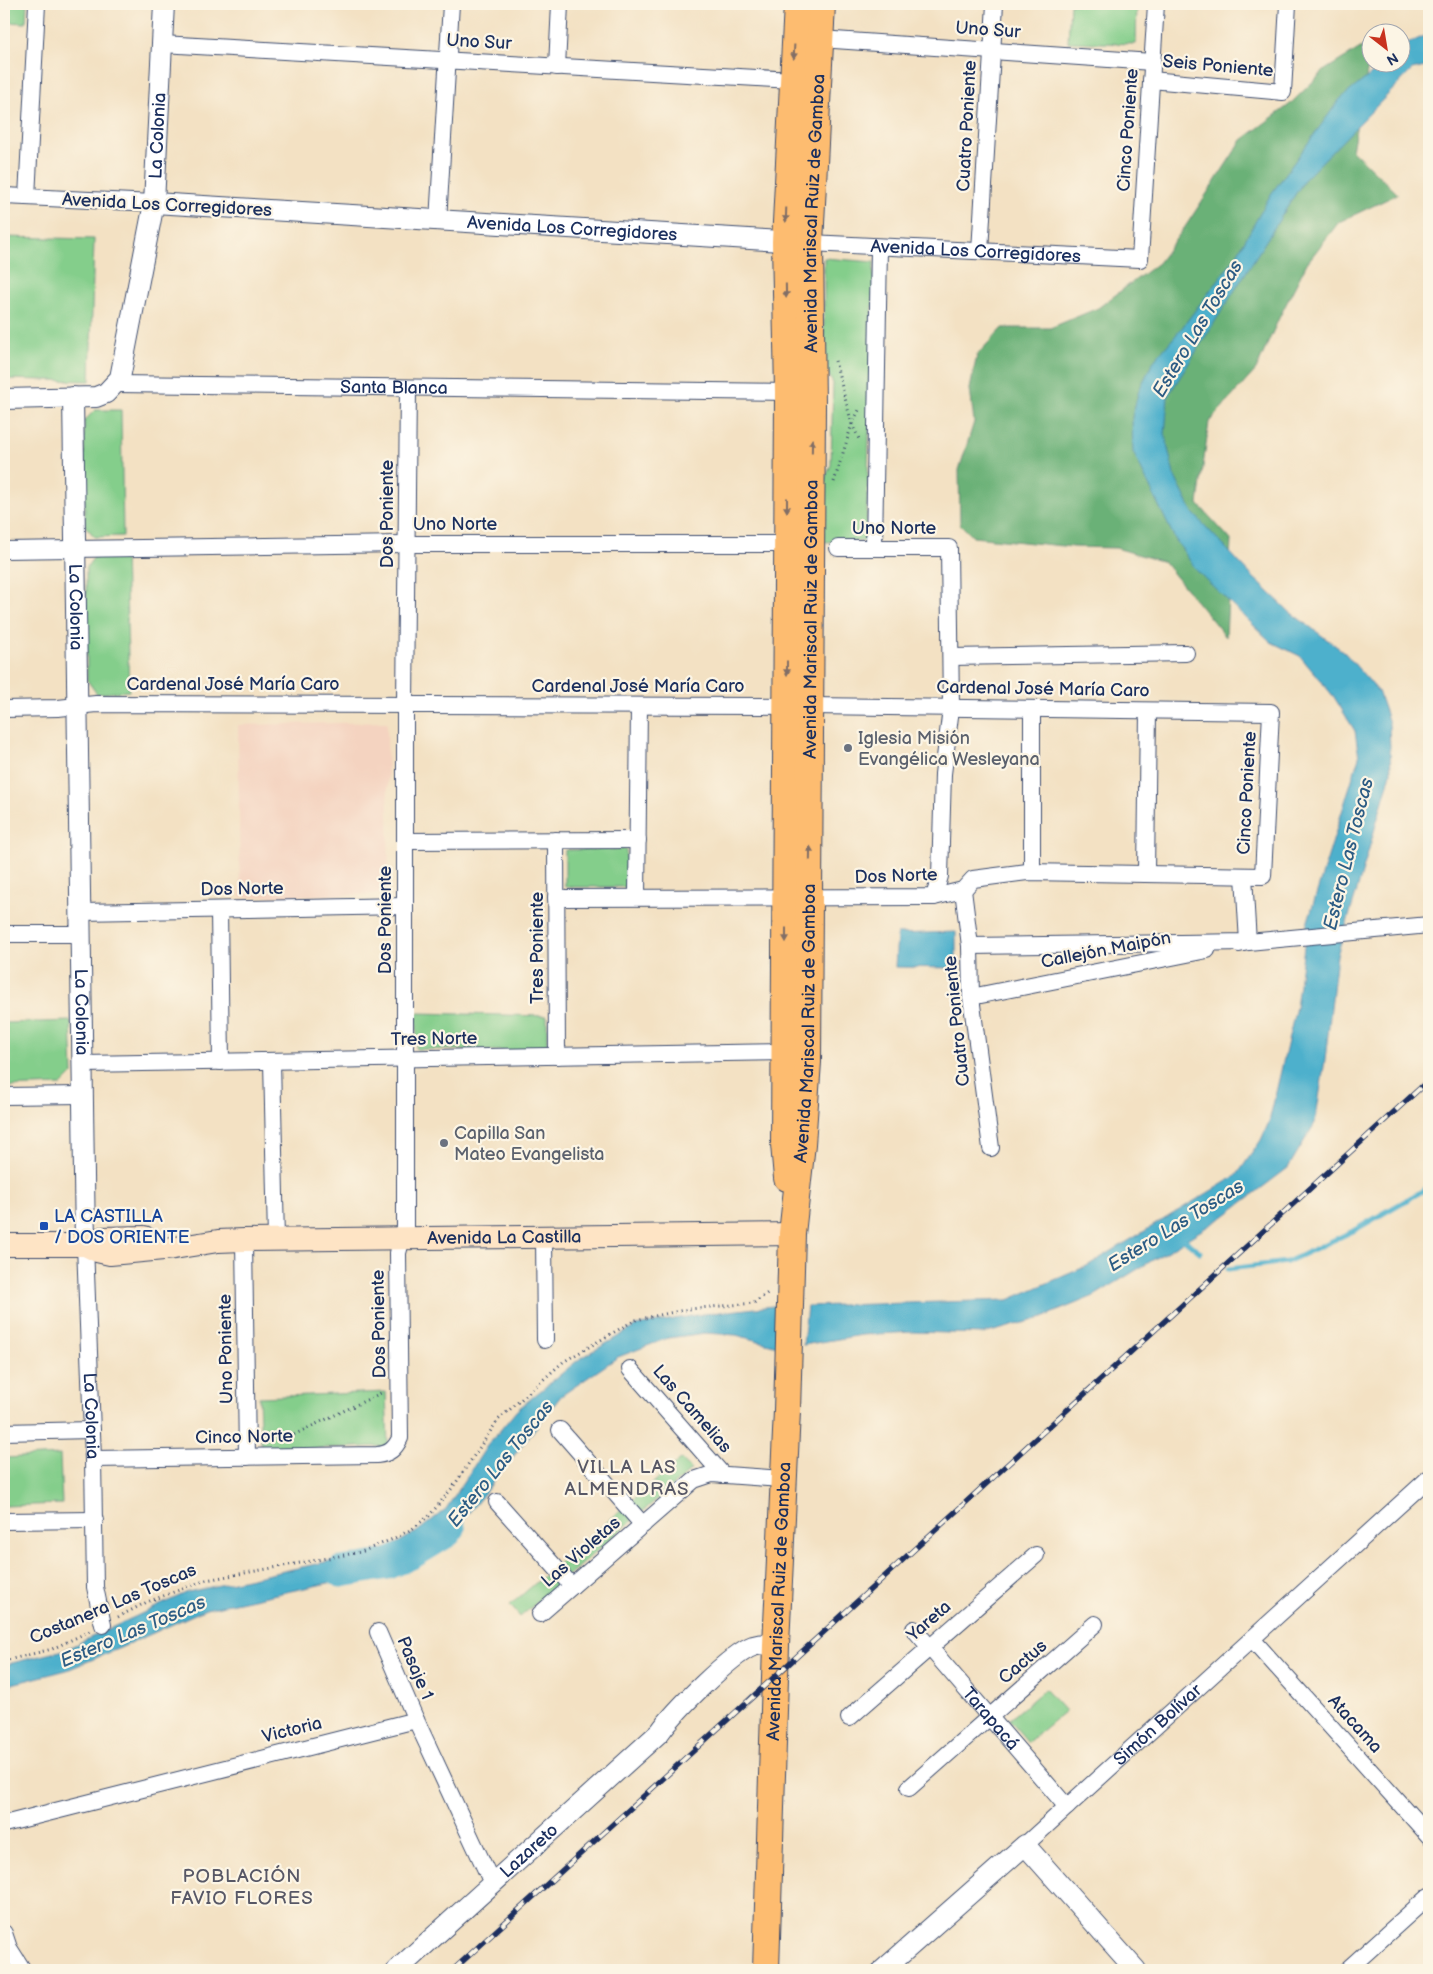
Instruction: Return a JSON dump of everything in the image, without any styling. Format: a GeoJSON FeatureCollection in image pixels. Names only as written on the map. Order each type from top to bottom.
{"type":"FeatureCollection","features":[{"type":"Feature","properties":{"kind":"main road","name":"Avenida Mariscal Ruiz de Gamboa"},"geometry":{"type":"LineString","coordinates":[[766,1970],[792,1234],[802,1144],[808,1062],[798,897],[799,706],[812,406],[798,242],[793,80],[797,4]]}},
{"type":"Feature","properties":{"kind":"main road","name":"Avenida Mariscal Ruiz de Gamboa"},"geometry":{"type":"LineString","coordinates":[[799,706],[787,544],[788,392],[798,242],[820,39],[822,4]]}},
{"type":"Feature","properties":{"kind":"main road","name":"Avenida Mariscal Ruiz de Gamboa"},"geometry":{"type":"LineString","coordinates":[[792,1234],[784,1144],[785,1052],[798,897]]}},
{"type":"Feature","properties":{"kind":"main road","name":"Avenida La Castilla"},"geometry":{"type":"LineString","coordinates":[[4,1245],[85,1245],[96,1240],[108,1238],[186,1237],[218,1241],[792,1234]]}},
{"type":"Feature","properties":{"kind":"street"},"geometry":{"type":"LineString","coordinates":[[27,197],[37,4]]}},
{"type":"Feature","properties":{"kind":"street","name":"La Colonia"},"geometry":{"type":"LineString","coordinates":[[116,384],[123,370],[154,203],[164,4]]}},
{"type":"Feature","properties":{"kind":"street"},"geometry":{"type":"LineString","coordinates":[[438,221],[451,4]]}},
{"type":"Feature","properties":{"kind":"street"},"geometry":{"type":"LineString","coordinates":[[557,67],[560,4]]}},
{"type":"Feature","properties":{"kind":"street","name":"Cuatro Poniente"},"geometry":{"type":"LineString","coordinates":[[980,251],[995,4]]}},
{"type":"Feature","properties":{"kind":"street","name":"Cinco Poniente"},"geometry":{"type":"LineString","coordinates":[[1140,259],[1156,4]]}},
{"type":"Feature","properties":{"kind":"street","name":"Seis Poniente"},"geometry":{"type":"LineString","coordinates":[[1151,80],[1283,92],[1288,4]]}},
{"type":"Feature","properties":{"kind":"street","name":"Uno Sur"},"geometry":{"type":"LineString","coordinates":[[820,39],[1152,62]]}},
{"type":"Feature","properties":{"kind":"street","name":"Uno Sur"},"geometry":{"type":"LineString","coordinates":[[162,44],[793,80]]}},
{"type":"Feature","properties":{"kind":"street","name":"Avenida Los Corregidores"},"geometry":{"type":"LineString","coordinates":[[4,196],[154,203],[798,242],[1140,259]]}},
{"type":"Feature","properties":{"kind":"street"},"geometry":{"type":"LineString","coordinates":[[874,547],[879,246]]}},
{"type":"Feature","properties":{"kind":"street"},"geometry":{"type":"LineString","coordinates":[[4,399],[96,396],[106,393],[116,384]]}},
{"type":"Feature","properties":{"kind":"street","name":"Santa Blanca"},"geometry":{"type":"LineString","coordinates":[[116,384],[788,392]]}},
{"type":"Feature","properties":{"kind":"street","name":"Dos Poniente"},"geometry":{"type":"LineString","coordinates":[[394,1449],[400,1438],[398,1253],[405,1227],[405,705],[408,388]]}},
{"type":"Feature","properties":{"kind":"street","name":"La Colonia"},"geometry":{"type":"LineString","coordinates":[[73,397],[85,1245],[95,1520],[95,1587],[103,1625]]}},
{"type":"Feature","properties":{"kind":"street","name":"Uno Norte"},"geometry":{"type":"LineString","coordinates":[[4,550],[406,544],[787,544]]}},
{"type":"Feature","properties":{"kind":"street","name":"Uno Norte"},"geometry":{"type":"LineString","coordinates":[[838,548],[949,548],[951,657]]}},
{"type":"Feature","properties":{"kind":"street"},"geometry":{"type":"LineString","coordinates":[[934,897],[940,876],[943,774],[952,708],[951,657],[1186,653]]}},
{"type":"Feature","properties":{"kind":"street","name":"Cardenal José María Caro"},"geometry":{"type":"LineString","coordinates":[[4,709],[96,704],[799,706],[1271,712]]}},
{"type":"Feature","properties":{"kind":"street"},"geometry":{"type":"LineString","coordinates":[[637,897],[639,706]]}},
{"type":"Feature","properties":{"kind":"street"},"geometry":{"type":"LineString","coordinates":[[1032,709],[1032,872]]}},
{"type":"Feature","properties":{"kind":"street"},"geometry":{"type":"LineString","coordinates":[[1146,874],[1148,711]]}},
{"type":"Feature","properties":{"kind":"street","name":"Cinco Poniente"},"geometry":{"type":"LineString","coordinates":[[1263,876],[1271,712]]}},
{"type":"Feature","properties":{"kind":"street","name":"Tres Poniente"},"geometry":{"type":"LineString","coordinates":[[556,840],[557,1056]]}},
{"type":"Feature","properties":{"kind":"street"},"geometry":{"type":"LineString","coordinates":[[405,841],[638,840]]}},
{"type":"Feature","properties":{"kind":"street","name":"Dos Norte"},"geometry":{"type":"LineString","coordinates":[[556,898],[934,897],[963,890],[973,879],[1032,872],[1263,876]]}},
{"type":"Feature","properties":{"kind":"street","name":"Cinco Poniente"},"geometry":{"type":"LineString","coordinates":[[1244,876],[1248,942]]}},
{"type":"Feature","properties":{"kind":"street","name":"Cuatro Poniente"},"geometry":{"type":"LineString","coordinates":[[963,890],[970,946],[972,997],[992,1148]]}},
{"type":"Feature","properties":{"kind":"street","name":"Dos Norte"},"geometry":{"type":"LineString","coordinates":[[80,912],[405,906]]}},
{"type":"Feature","properties":{"kind":"street"},"geometry":{"type":"LineString","coordinates":[[219,910],[221,1062]]}},
{"type":"Feature","properties":{"kind":"street","name":"Callejón Maipón"},"geometry":{"type":"LineString","coordinates":[[970,946],[1248,942],[1287,940],[1429,925]]}},
{"type":"Feature","properties":{"kind":"street"},"geometry":{"type":"LineString","coordinates":[[4,934],[80,934]]}},
{"type":"Feature","properties":{"kind":"street","name":"Callejón Maipón"},"geometry":{"type":"LineString","coordinates":[[972,997],[1248,942]]}},
{"type":"Feature","properties":{"kind":"street","name":"Tres Norte"},"geometry":{"type":"LineString","coordinates":[[83,1064],[785,1052]]}},
{"type":"Feature","properties":{"kind":"street"},"geometry":{"type":"LineString","coordinates":[[272,1061],[276,1240]]}},
{"type":"Feature","properties":{"kind":"street"},"geometry":{"type":"LineString","coordinates":[[4,1096],[83,1095]]}},
{"type":"Feature","properties":{"kind":"street"},"geometry":{"type":"LineString","coordinates":[[544,1237],[546,1340]]}},
{"type":"Feature","properties":{"kind":"street","name":"Uno Poniente"},"geometry":{"type":"LineString","coordinates":[[244,1240],[247,1457]]}},
{"type":"Feature","properties":{"kind":"street","name":"Las Camelias"},"geometry":{"type":"LineString","coordinates":[[630,1369],[722,1475]]}},
{"type":"Feature","properties":{"kind":"street"},"geometry":{"type":"LineString","coordinates":[[4,1432],[92,1430]]}},
{"type":"Feature","properties":{"kind":"street"},"geometry":{"type":"LineString","coordinates":[[560,1430],[643,1525]]}},
{"type":"Feature","properties":{"kind":"street","name":"Cinco Norte"},"geometry":{"type":"LineString","coordinates":[[93,1459],[377,1455],[394,1449]]}},
{"type":"Feature","properties":{"kind":"street","name":"Las Violetas"},"geometry":{"type":"LineString","coordinates":[[540,1614],[694,1480],[712,1474],[782,1479]]}},
{"type":"Feature","properties":{"kind":"street","name":"Simón Bolívar"},"geometry":{"type":"LineString","coordinates":[[883,1970],[1025,1845],[1429,1478]]}},
{"type":"Feature","properties":{"kind":"street"},"geometry":{"type":"LineString","coordinates":[[497,1502],[572,1586]]}},
{"type":"Feature","properties":{"kind":"street"},"geometry":{"type":"LineString","coordinates":[[4,1521],[95,1520]]}},
{"type":"Feature","properties":{"kind":"street","name":"Yareta"},"geometry":{"type":"LineString","coordinates":[[849,1718],[1036,1555]]}},
{"type":"Feature","properties":{"kind":"street","name":"Cactus"},"geometry":{"type":"LineString","coordinates":[[909,1788],[1095,1624]]}},
{"type":"Feature","properties":{"kind":"street","name":"Tarapacá"},"geometry":{"type":"LineString","coordinates":[[914,1629],[1067,1807]]}},
{"type":"Feature","properties":{"kind":"street","name":"Pasaje 1"},"geometry":{"type":"LineString","coordinates":[[378,1632],[416,1720]]}},
{"type":"Feature","properties":{"kind":"street","name":"Atacama"},"geometry":{"type":"LineString","coordinates":[[1252,1639],[1429,1836]]}},
{"type":"Feature","properties":{"kind":"street","name":"Lazareto"},"geometry":{"type":"LineString","coordinates":[[398,1970],[660,1732],[690,1711],[743,1666],[776,1645]]}},
{"type":"Feature","properties":{"kind":"street"},"geometry":{"type":"LineString","coordinates":[[416,1720],[492,1884]]}},
{"type":"Feature","properties":{"kind":"street","name":"Victoria"},"geometry":{"type":"LineString","coordinates":[[4,1824],[416,1720]]}},
{"type":"Feature","properties":{"kind":"street"},"geometry":{"type":"LineString","coordinates":[[1025,1845],[1136,1970]]}},
{"type":"Feature","properties":{"kind":"street"},"geometry":{"type":"LineString","coordinates":[[1347,1970],[1429,1896]]}},
{"type":"Feature","properties":{"kind":"street"},"geometry":{"type":"LineString","coordinates":[[4,1933],[9,1948],[24,1970]]}},
{"type":"Feature","properties":{"kind":"path"},"geometry":{"type":"LineString","coordinates":[[835,361],[852,424],[860,442]]}},
{"type":"Feature","properties":{"kind":"path"},"geometry":{"type":"LineString","coordinates":[[833,486],[852,424],[860,408]]}},
{"type":"Feature","properties":{"kind":"path","name":"Costanera Las Toscas"},"geometry":{"type":"LineString","coordinates":[[4,1661],[52,1649],[147,1602],[206,1580],[361,1552],[393,1539],[412,1529],[429,1516],[453,1488],[498,1420],[563,1362],[635,1320],[690,1309],[754,1303],[790,1281]]}},
{"type":"Feature","properties":{"kind":"path"},"geometry":{"type":"LineString","coordinates":[[283,1440],[399,1384]]}},
{"type":"Feature","properties":{"kind":"shaded area"},"geometry":{"type":"Polygon","coordinates":[[[387,722],[389,894],[240,897],[238,725],[387,722]]]}},
{"type":"Feature","properties":{"kind":"green space"},"geometry":{"type":"Polygon","coordinates":[[[4,4],[27,4],[26,23],[4,22],[4,4]]]}},
{"type":"Feature","properties":{"kind":"green space"},"geometry":{"type":"Polygon","coordinates":[[[1070,4],[1137,4],[1136,44],[1068,42],[1070,4]]]}},
{"type":"Feature","properties":{"kind":"green space"},"geometry":{"type":"Polygon","coordinates":[[[1360,48],[1360,72],[1367,72],[1352,150],[1398,194],[1339,222],[1307,263],[1279,318],[1256,370],[1209,422],[1198,504],[1231,540],[1226,637],[1164,562],[1116,548],[1073,547],[973,537],[960,524],[959,470],[974,422],[970,389],[977,355],[1002,328],[1050,328],[1098,308],[1158,263],[1185,227],[1242,140],[1289,105],[1325,70],[1360,48]]]}},
{"type":"Feature","properties":{"kind":"green space"},"geometry":{"type":"Polygon","coordinates":[[[4,237],[94,239],[90,381],[4,379],[4,237]]]}},
{"type":"Feature","properties":{"kind":"green space"},"geometry":{"type":"Polygon","coordinates":[[[824,258],[874,262],[866,541],[821,542],[823,483],[831,465],[833,383],[824,366],[824,258]]]}},
{"type":"Feature","properties":{"kind":"green space"},"geometry":{"type":"Polygon","coordinates":[[[95,410],[121,410],[123,536],[95,537],[85,526],[84,421],[95,410]]]}},
{"type":"Feature","properties":{"kind":"green space"},"geometry":{"type":"Polygon","coordinates":[[[125,553],[129,691],[97,694],[87,680],[86,568],[94,557],[125,553]]]}},
{"type":"Feature","properties":{"kind":"green space"},"geometry":{"type":"Polygon","coordinates":[[[626,849],[626,887],[565,887],[565,850],[626,849]]]}},
{"type":"Feature","properties":{"kind":"green space"},"geometry":{"type":"Polygon","coordinates":[[[417,1013],[547,1016],[547,1052],[416,1049],[417,1013]]]}},
{"type":"Feature","properties":{"kind":"green space"},"geometry":{"type":"Polygon","coordinates":[[[71,1021],[73,1074],[62,1085],[4,1087],[4,1023],[71,1021]]]}},
{"type":"Feature","properties":{"kind":"green space"},"geometry":{"type":"Polygon","coordinates":[[[386,1392],[388,1446],[261,1450],[259,1397],[386,1392]]]}},
{"type":"Feature","properties":{"kind":"green space"},"geometry":{"type":"Polygon","coordinates":[[[60,1455],[62,1504],[4,1506],[4,1458],[60,1455]]]}},
{"type":"Feature","properties":{"kind":"green space"},"geometry":{"type":"Polygon","coordinates":[[[681,1459],[691,1470],[520,1617],[510,1605],[681,1459]]]}},
{"type":"Feature","properties":{"kind":"green space"},"geometry":{"type":"Polygon","coordinates":[[[1045,1689],[1065,1711],[1028,1742],[1009,1720],[1045,1689]]]}},
{"type":"Feature","properties":{"kind":"water"},"geometry":{"type":"Polygon","coordinates":[[[1429,34],[1429,66],[1412,70],[1305,179],[1168,396],[1165,435],[1174,475],[1193,513],[1253,577],[1290,612],[1344,652],[1378,691],[1389,723],[1391,773],[1337,955],[1325,1060],[1315,1123],[1288,1168],[1223,1217],[1094,1296],[1038,1319],[983,1334],[913,1332],[862,1335],[803,1345],[807,1306],[1008,1300],[1087,1266],[1237,1175],[1261,1140],[1269,1122],[1296,1007],[1307,924],[1359,757],[1355,731],[1334,697],[1300,656],[1271,642],[1197,571],[1175,539],[1133,452],[1132,417],[1139,390],[1153,362],[1181,329],[1235,258],[1271,194],[1340,99],[1374,72],[1410,72],[1410,43],[1429,34]]]}},
{"type":"Feature","properties":{"kind":"water"},"geometry":{"type":"Polygon","coordinates":[[[956,932],[956,968],[895,967],[897,934],[956,932]]]}},
{"type":"Feature","properties":{"kind":"water"},"geometry":{"type":"Polygon","coordinates":[[[782,1305],[781,1347],[736,1335],[705,1333],[668,1338],[618,1357],[561,1396],[460,1524],[428,1546],[347,1579],[206,1609],[67,1670],[4,1686],[4,1665],[64,1650],[188,1592],[389,1548],[418,1531],[446,1509],[487,1446],[517,1410],[578,1360],[636,1326],[703,1314],[782,1305]]]}},
{"type":"Feature","properties":{"kind":"waterway"},"geometry":{"type":"LineString","coordinates":[[1228,1269],[1287,1262],[1353,1231],[1429,1187]]}},
{"type":"Feature","properties":{"kind":"waterway"},"geometry":{"type":"LineString","coordinates":[[1180,1236],[1200,1252]]}},
{"type":"Feature","properties":{"kind":"waterway","name":"Estero Las Toscas"},"geometry":{"type":"LineString","coordinates":[[341,1572],[388,1564],[411,1554],[447,1532],[450,1528]]}},
{"type":"Feature","properties":{"kind":"railway"},"geometry":{"type":"LineString","coordinates":[[453,1970],[1429,1080]]}},
{"type":"Feature","properties":{"kind":"place","name":"Iglesia Misión Evangélica Wesleyana"},"geometry":{"type":"Point","coordinates":[848,748]}},
{"type":"Feature","properties":{"kind":"place","name":"Capilla San Mateo Evangelista"},"geometry":{"type":"Point","coordinates":[444,1143]}},
{"type":"Feature","properties":{"kind":"place","name":"LA CASTILLA / DOS ORIENTE"},"geometry":{"type":"Point","coordinates":[44,1226]}},
{"type":"Feature","properties":{"kind":"district","name":"VILLA LAS ALMENDRAS"},"geometry":{"type":"Point","coordinates":[627,1478]}},
{"type":"Feature","properties":{"kind":"district","name":"POBLACIÓN FAVIO FLORES"},"geometry":{"type":"Point","coordinates":[242,1887]}}]}
